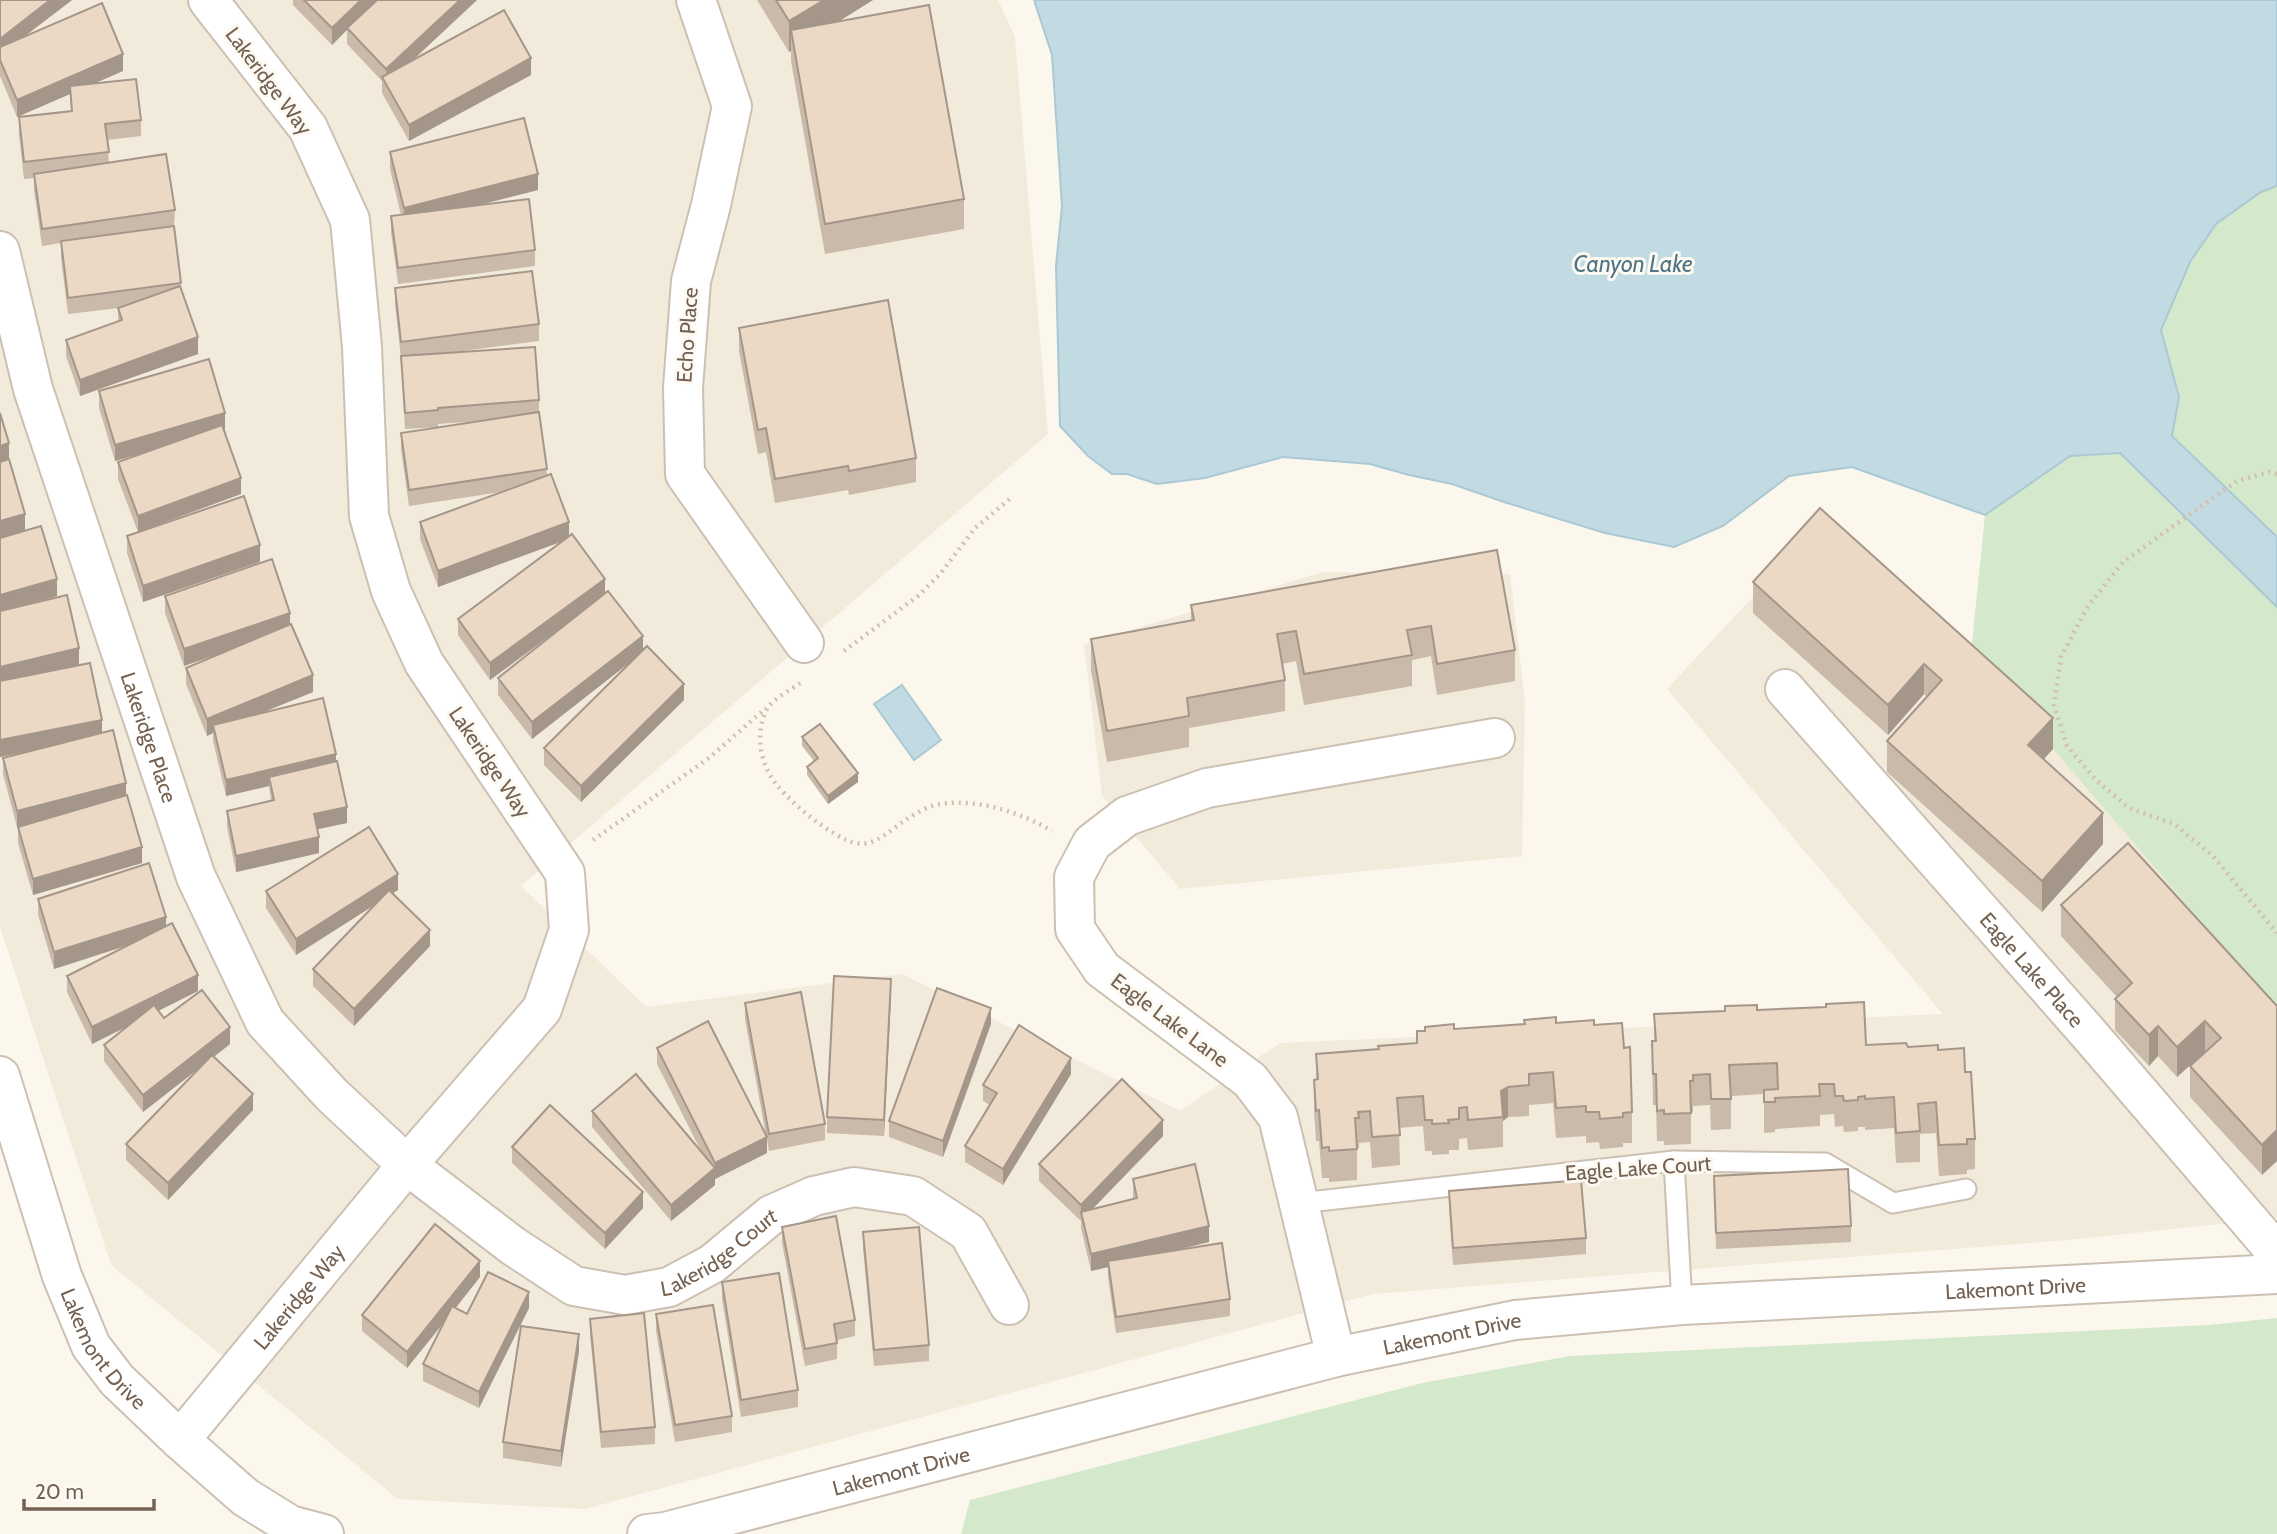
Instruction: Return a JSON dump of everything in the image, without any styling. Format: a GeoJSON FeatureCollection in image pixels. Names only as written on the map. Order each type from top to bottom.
{"type":"FeatureCollection","features":[{"type":"Feature","properties":{"kind":"street","name":"Lakeridge Way"},"geometry":{"type":"LineString","coordinates":[[180,1440],[407,1165],[542,1009],[569,930],[565,873],[424,663],[391,591],[369,516],[362,347],[350,220],[308,128],[208,0]]}},
{"type":"Feature","properties":{"kind":"street","name":"Echo Place"},"geometry":{"type":"LineString","coordinates":[[695,0],[732,106],[711,205],[691,281],[682,388],[685,474],[816,654]]}},
{"type":"Feature","properties":{"kind":"street","name":"Lakeridge Place"},"geometry":{"type":"LineString","coordinates":[[0,251],[33,389],[196,877],[265,1022],[332,1096],[407,1165]]}},
{"type":"Feature","properties":{"kind":"street","name":"Eagle Lake Place"},"geometry":{"type":"LineString","coordinates":[[1785,689],[2089,1034],[2277,1253]]}},
{"type":"Feature","properties":{"kind":"street","name":"Eagle Lake Lane"},"geometry":{"type":"LineString","coordinates":[[1336,1357],[1278,1117],[1250,1080],[1102,969],[1075,929],[1074,877],[1092,843],[1127,816],[1207,788],[1495,738]]}},
{"type":"Feature","properties":{"kind":"street","name":"Lakemont Drive"},"geometry":{"type":"LineString","coordinates":[[0,1076],[62,1276],[91,1346],[117,1380],[245,1497],[290,1525],[324,1534]]}},
{"type":"Feature","properties":{"kind":"street","name":"Lakeridge Court"},"geometry":{"type":"LineString","coordinates":[[407,1165],[513,1247],[574,1286],[625,1295],[668,1287],[712,1264],[771,1215],[814,1196],[854,1187],[913,1196],[968,1232],[1009,1305]]}},
{"type":"Feature","properties":{"kind":"street","name":"Lakemont Drive"},"geometry":{"type":"LineString","coordinates":[[647,1534],[665,1532],[1336,1357],[1516,1320],[1682,1305],[2277,1273]]}},
{"type":"Feature","properties":{"kind":"lane","name":"Eagle Lake Court"},"geometry":{"type":"LineString","coordinates":[[1300,1203],[1674,1161],[1825,1163],[1893,1203],[1966,1189]]}},
{"type":"Feature","properties":{"kind":"lane"},"geometry":{"type":"LineString","coordinates":[[1674,1161],[1682,1305]]}},
{"type":"Feature","properties":{"kind":"path"},"geometry":{"type":"LineString","coordinates":[[2277,474],[2269,472],[2236,481],[2123,562],[2088,606],[2061,657],[2054,705],[2067,746],[2095,780],[2129,808],[2174,824],[2212,855],[2277,933]]}},
{"type":"Feature","properties":{"kind":"path"},"geometry":{"type":"LineString","coordinates":[[558,863],[709,758],[767,707],[816,654],[918,596],[941,573],[975,528],[1012,498]]}},
{"type":"Feature","properties":{"kind":"path"},"geometry":{"type":"LineString","coordinates":[[767,707],[759,738],[770,776],[806,815],[855,844],[874,843],[909,817],[940,804],[974,804],[1039,823],[1088,852]]}},
{"type":"Feature","properties":{"kind":"shaded area"},"geometry":{"type":"Polygon","coordinates":[[[0,0],[998,0],[1015,37],[1048,434],[521,886],[646,1007],[902,974],[1180,1111],[1280,1043],[1943,1014],[1667,689],[1820,525],[1971,652],[2277,1010],[2277,1218],[2068,1240],[1373,1294],[585,1509],[398,1499],[111,1265],[0,927],[0,0]]]}},
{"type":"Feature","properties":{"kind":"shaded area"},"geometry":{"type":"Polygon","coordinates":[[[1323,572],[1510,574],[1525,702],[1522,856],[1180,889],[1102,796],[1084,644],[1323,572]]]}},
{"type":"Feature","properties":{"kind":"green space"},"geometry":{"type":"Polygon","coordinates":[[[2277,186],[2277,537],[2171,436],[2179,397],[2161,330],[2190,262],[2216,224],[2261,192],[2277,186]]]}},
{"type":"Feature","properties":{"kind":"green space"},"geometry":{"type":"Polygon","coordinates":[[[2121,453],[2277,607],[2277,1010],[1971,653],[1985,515],[2070,456],[2121,453]]]}},
{"type":"Feature","properties":{"kind":"green space"},"geometry":{"type":"Polygon","coordinates":[[[2277,1318],[2277,1534],[961,1534],[970,1500],[1422,1383],[1570,1356],[2208,1325],[2277,1318]]]}},
{"type":"Feature","properties":{"kind":"water","name":"Canyon Lake"},"geometry":{"type":"Polygon","coordinates":[[[1034,0],[2277,0],[2277,186],[2261,192],[2216,224],[2190,262],[2161,330],[2179,397],[2172,436],[2277,537],[2277,607],[2120,453],[2070,456],[1985,515],[1852,467],[1789,476],[1723,526],[1674,547],[1605,533],[1452,484],[1370,464],[1283,457],[1205,478],[1157,484],[1127,474],[1112,474],[1088,456],[1060,426],[1056,266],[1062,206],[1052,55],[1034,0]]]}},
{"type":"Feature","properties":{"kind":"water"},"geometry":{"type":"Polygon","coordinates":[[[902,685],[941,740],[914,760],[874,704],[902,685]]]}},
{"type":"Feature","properties":{"kind":"building"},"geometry":{"type":"Polygon","coordinates":[[[0,0],[50,0],[0,39],[0,0]]]}},
{"type":"Feature","properties":{"kind":"building"},"geometry":{"type":"Polygon","coordinates":[[[304,0],[361,0],[332,28],[304,0]]]}},
{"type":"Feature","properties":{"kind":"building"},"geometry":{"type":"Polygon","coordinates":[[[377,0],[460,0],[386,69],[347,28],[377,0]]]}},
{"type":"Feature","properties":{"kind":"building"},"geometry":{"type":"Polygon","coordinates":[[[776,0],[824,0],[789,21],[776,0]]]}},
{"type":"Feature","properties":{"kind":"building"},"geometry":{"type":"Polygon","coordinates":[[[102,3],[123,54],[17,100],[0,60],[0,47],[102,3]]]}},
{"type":"Feature","properties":{"kind":"building"},"geometry":{"type":"Polygon","coordinates":[[[929,5],[964,199],[825,224],[791,30],[929,5]]]}},
{"type":"Feature","properties":{"kind":"building"},"geometry":{"type":"Polygon","coordinates":[[[504,10],[531,58],[409,125],[382,77],[504,10]]]}},
{"type":"Feature","properties":{"kind":"building"},"geometry":{"type":"Polygon","coordinates":[[[136,79],[141,120],[105,124],[109,152],[24,162],[19,117],[72,111],[70,86],[136,79]]]}},
{"type":"Feature","properties":{"kind":"building"},"geometry":{"type":"Polygon","coordinates":[[[524,118],[538,174],[404,208],[390,152],[524,118]]]}},
{"type":"Feature","properties":{"kind":"building"},"geometry":{"type":"Polygon","coordinates":[[[166,154],[175,210],[42,229],[34,174],[166,154]]]}},
{"type":"Feature","properties":{"kind":"building"},"geometry":{"type":"Polygon","coordinates":[[[529,199],[535,250],[398,268],[391,216],[529,199]]]}},
{"type":"Feature","properties":{"kind":"building"},"geometry":{"type":"Polygon","coordinates":[[[174,226],[181,283],[68,298],[61,241],[174,226]]]}},
{"type":"Feature","properties":{"kind":"building"},"geometry":{"type":"Polygon","coordinates":[[[532,271],[539,324],[401,342],[395,288],[532,271]]]}},
{"type":"Feature","properties":{"kind":"building"},"geometry":{"type":"Polygon","coordinates":[[[180,286],[198,337],[80,380],[66,340],[122,320],[118,308],[180,286]]]}},
{"type":"Feature","properties":{"kind":"building"},"geometry":{"type":"Polygon","coordinates":[[[888,300],[916,458],[849,471],[848,466],[775,479],[766,428],[758,430],[739,328],[888,300]]]}},
{"type":"Feature","properties":{"kind":"building"},"geometry":{"type":"Polygon","coordinates":[[[535,347],[539,400],[405,413],[401,356],[535,347]]]}},
{"type":"Feature","properties":{"kind":"building"},"geometry":{"type":"Polygon","coordinates":[[[209,359],[225,413],[115,445],[99,391],[209,359]]]}},
{"type":"Feature","properties":{"kind":"building"},"geometry":{"type":"Polygon","coordinates":[[[539,412],[547,469],[409,490],[401,433],[539,412]]]}},
{"type":"Feature","properties":{"kind":"building"},"geometry":{"type":"Polygon","coordinates":[[[0,413],[9,443],[0,446],[0,413]]]}},
{"type":"Feature","properties":{"kind":"building"},"geometry":{"type":"Polygon","coordinates":[[[222,425],[241,478],[138,516],[118,462],[222,425]]]}},
{"type":"Feature","properties":{"kind":"building"},"geometry":{"type":"Polygon","coordinates":[[[9,459],[25,514],[0,521],[0,462],[9,459]]]}},
{"type":"Feature","properties":{"kind":"building"},"geometry":{"type":"Polygon","coordinates":[[[551,474],[569,522],[438,571],[420,522],[551,474]]]}},
{"type":"Feature","properties":{"kind":"building"},"geometry":{"type":"Polygon","coordinates":[[[244,496],[260,545],[143,586],[127,536],[244,496]]]}},
{"type":"Feature","properties":{"kind":"building"},"geometry":{"type":"Polygon","coordinates":[[[1820,508],[2053,718],[2028,745],[2103,813],[2042,881],[1887,741],[1942,680],[1924,664],[1888,705],[1753,582],[1820,508]]]}},
{"type":"Feature","properties":{"kind":"building"},"geometry":{"type":"Polygon","coordinates":[[[41,526],[57,579],[0,595],[0,538],[41,526]]]}},
{"type":"Feature","properties":{"kind":"building"},"geometry":{"type":"Polygon","coordinates":[[[572,534],[605,579],[490,663],[458,619],[572,534]]]}},
{"type":"Feature","properties":{"kind":"building"},"geometry":{"type":"Polygon","coordinates":[[[1497,550],[1515,650],[1437,664],[1431,626],[1407,630],[1412,655],[1304,674],[1296,631],[1277,634],[1285,680],[1187,698],[1189,716],[1107,731],[1091,639],[1194,620],[1191,605],[1497,550]]]}},
{"type":"Feature","properties":{"kind":"building"},"geometry":{"type":"Polygon","coordinates":[[[272,559],[290,613],[184,649],[165,596],[272,559]]]}},
{"type":"Feature","properties":{"kind":"building"},"geometry":{"type":"Polygon","coordinates":[[[608,591],[643,636],[532,722],[498,678],[608,591]]]}},
{"type":"Feature","properties":{"kind":"building"},"geometry":{"type":"Polygon","coordinates":[[[67,595],[79,648],[0,667],[0,611],[67,595]]]}},
{"type":"Feature","properties":{"kind":"building"},"geometry":{"type":"Polygon","coordinates":[[[291,624],[313,675],[207,719],[186,668],[291,624]]]}},
{"type":"Feature","properties":{"kind":"building"},"geometry":{"type":"Polygon","coordinates":[[[647,646],[684,684],[581,786],[544,748],[647,646]]]}},
{"type":"Feature","properties":{"kind":"building"},"geometry":{"type":"Polygon","coordinates":[[[90,663],[102,720],[0,740],[0,681],[90,663]]]}},
{"type":"Feature","properties":{"kind":"building"},"geometry":{"type":"Polygon","coordinates":[[[323,698],[336,754],[226,780],[213,725],[323,698]]]}},
{"type":"Feature","properties":{"kind":"building"},"geometry":{"type":"Polygon","coordinates":[[[820,724],[858,773],[828,796],[807,767],[818,758],[802,737],[820,724]]]}},
{"type":"Feature","properties":{"kind":"building"},"geometry":{"type":"Polygon","coordinates":[[[113,730],[126,783],[17,811],[3,758],[113,730]]]}},
{"type":"Feature","properties":{"kind":"building"},"geometry":{"type":"Polygon","coordinates":[[[337,761],[347,807],[314,814],[319,837],[236,856],[227,811],[274,800],[269,777],[337,761]]]}},
{"type":"Feature","properties":{"kind":"building"},"geometry":{"type":"Polygon","coordinates":[[[127,795],[142,847],[33,879],[18,827],[127,795]]]}},
{"type":"Feature","properties":{"kind":"building"},"geometry":{"type":"Polygon","coordinates":[[[369,827],[398,874],[296,939],[266,891],[369,827]]]}},
{"type":"Feature","properties":{"kind":"building"},"geometry":{"type":"Polygon","coordinates":[[[2128,843],[2277,1006],[2277,1130],[2262,1145],[2190,1066],[2221,1038],[2205,1021],[2177,1047],[2158,1026],[2149,1035],[2115,999],[2132,983],[2061,905],[2128,843]]]}},
{"type":"Feature","properties":{"kind":"building"},"geometry":{"type":"Polygon","coordinates":[[[149,863],[166,917],[54,952],[38,899],[149,863]]]}},
{"type":"Feature","properties":{"kind":"building"},"geometry":{"type":"Polygon","coordinates":[[[389,890],[430,930],[354,1009],[313,969],[389,890]]]}},
{"type":"Feature","properties":{"kind":"building"},"geometry":{"type":"Polygon","coordinates":[[[172,923],[198,975],[92,1027],[67,976],[172,923]]]}},
{"type":"Feature","properties":{"kind":"building"},"geometry":{"type":"Polygon","coordinates":[[[834,976],[891,979],[884,1120],[827,1117],[834,976]]]}},
{"type":"Feature","properties":{"kind":"building"},"geometry":{"type":"Polygon","coordinates":[[[937,988],[991,1008],[943,1141],[889,1121],[937,988]]]}},
{"type":"Feature","properties":{"kind":"building"},"geometry":{"type":"Polygon","coordinates":[[[202,990],[230,1027],[143,1095],[104,1045],[154,1005],[164,1018],[202,990]]]}},
{"type":"Feature","properties":{"kind":"building"},"geometry":{"type":"Polygon","coordinates":[[[801,992],[825,1124],[769,1134],[745,1003],[801,992]]]}},
{"type":"Feature","properties":{"kind":"building"},"geometry":{"type":"Polygon","coordinates":[[[1864,1002],[1866,1045],[1906,1043],[1908,1047],[1938,1045],[1938,1050],[1964,1048],[1965,1072],[1971,1072],[1975,1139],[1967,1139],[1967,1144],[1939,1145],[1936,1102],[1918,1104],[1920,1131],[1896,1133],[1894,1097],[1865,1099],[1865,1096],[1858,1097],[1858,1100],[1844,1101],[1843,1096],[1835,1096],[1834,1084],[1819,1084],[1820,1096],[1775,1098],[1775,1102],[1764,1102],[1764,1090],[1778,1089],[1777,1063],[1729,1065],[1731,1099],[1711,1099],[1710,1074],[1693,1075],[1693,1081],[1690,1081],[1691,1113],[1664,1114],[1664,1110],[1657,1111],[1656,1074],[1653,1074],[1652,1041],[1656,1041],[1654,1014],[1725,1011],[1725,1006],[1757,1005],[1757,1010],[1826,1007],[1826,1004],[1864,1002]]]}},
{"type":"Feature","properties":{"kind":"building"},"geometry":{"type":"Polygon","coordinates":[[[1556,1017],[1556,1023],[1594,1020],[1594,1025],[1622,1023],[1624,1048],[1630,1047],[1632,1112],[1623,1113],[1623,1117],[1600,1119],[1599,1112],[1586,1112],[1586,1106],[1556,1108],[1553,1072],[1529,1074],[1529,1085],[1508,1087],[1501,1091],[1503,1117],[1468,1120],[1467,1107],[1459,1108],[1459,1119],[1448,1120],[1449,1123],[1432,1124],[1432,1120],[1425,1120],[1423,1096],[1397,1098],[1400,1135],[1372,1137],[1370,1111],[1358,1112],[1359,1118],[1355,1118],[1357,1149],[1329,1151],[1329,1147],[1322,1148],[1314,1080],[1318,1079],[1316,1054],[1417,1043],[1417,1031],[1425,1031],[1425,1027],[1454,1024],[1454,1029],[1525,1024],[1524,1020],[1556,1017]]]}},
{"type":"Feature","properties":{"kind":"building"},"geometry":{"type":"Polygon","coordinates":[[[708,1021],[767,1137],[715,1163],[657,1048],[708,1021]]]}},
{"type":"Feature","properties":{"kind":"building"},"geometry":{"type":"Polygon","coordinates":[[[1019,1025],[1071,1058],[1003,1169],[965,1146],[997,1093],[983,1085],[1019,1025]]]}},
{"type":"Feature","properties":{"kind":"building"},"geometry":{"type":"Polygon","coordinates":[[[212,1055],[253,1094],[168,1183],[126,1144],[212,1055]]]}},
{"type":"Feature","properties":{"kind":"building"},"geometry":{"type":"Polygon","coordinates":[[[636,1074],[715,1168],[671,1205],[592,1111],[636,1074]]]}},
{"type":"Feature","properties":{"kind":"building"},"geometry":{"type":"Polygon","coordinates":[[[1122,1079],[1163,1120],[1081,1205],[1039,1164],[1122,1079]]]}},
{"type":"Feature","properties":{"kind":"building"},"geometry":{"type":"Polygon","coordinates":[[[550,1105],[643,1192],[605,1233],[512,1147],[550,1105]]]}},
{"type":"Feature","properties":{"kind":"building"},"geometry":{"type":"Polygon","coordinates":[[[1195,1164],[1209,1226],[1091,1254],[1081,1212],[1137,1198],[1133,1179],[1195,1164]]]}},
{"type":"Feature","properties":{"kind":"building"},"geometry":{"type":"Polygon","coordinates":[[[1848,1169],[1851,1226],[1716,1233],[1714,1176],[1848,1169]]]}},
{"type":"Feature","properties":{"kind":"building"},"geometry":{"type":"Polygon","coordinates":[[[1581,1180],[1586,1238],[1453,1248],[1449,1191],[1581,1180]]]}},
{"type":"Feature","properties":{"kind":"building"},"geometry":{"type":"Polygon","coordinates":[[[836,1216],[855,1320],[834,1324],[837,1343],[805,1349],[782,1227],[836,1216]]]}},
{"type":"Feature","properties":{"kind":"building"},"geometry":{"type":"Polygon","coordinates":[[[435,1224],[480,1261],[407,1352],[362,1315],[435,1224]]]}},
{"type":"Feature","properties":{"kind":"building"},"geometry":{"type":"Polygon","coordinates":[[[919,1227],[929,1345],[874,1350],[863,1232],[919,1227]]]}},
{"type":"Feature","properties":{"kind":"building"},"geometry":{"type":"Polygon","coordinates":[[[1222,1243],[1230,1299],[1116,1317],[1108,1261],[1222,1243]]]}},
{"type":"Feature","properties":{"kind":"building"},"geometry":{"type":"Polygon","coordinates":[[[488,1272],[529,1292],[479,1392],[423,1364],[452,1306],[467,1314],[488,1272]]]}},
{"type":"Feature","properties":{"kind":"building"},"geometry":{"type":"Polygon","coordinates":[[[779,1273],[798,1390],[741,1400],[722,1282],[779,1273]]]}},
{"type":"Feature","properties":{"kind":"building"},"geometry":{"type":"Polygon","coordinates":[[[713,1305],[732,1416],[675,1425],[656,1314],[713,1305]]]}},
{"type":"Feature","properties":{"kind":"building"},"geometry":{"type":"Polygon","coordinates":[[[644,1313],[655,1427],[601,1432],[590,1319],[644,1313]]]}},
{"type":"Feature","properties":{"kind":"building"},"geometry":{"type":"Polygon","coordinates":[[[521,1326],[579,1334],[561,1451],[503,1442],[521,1326]]]}}]}
